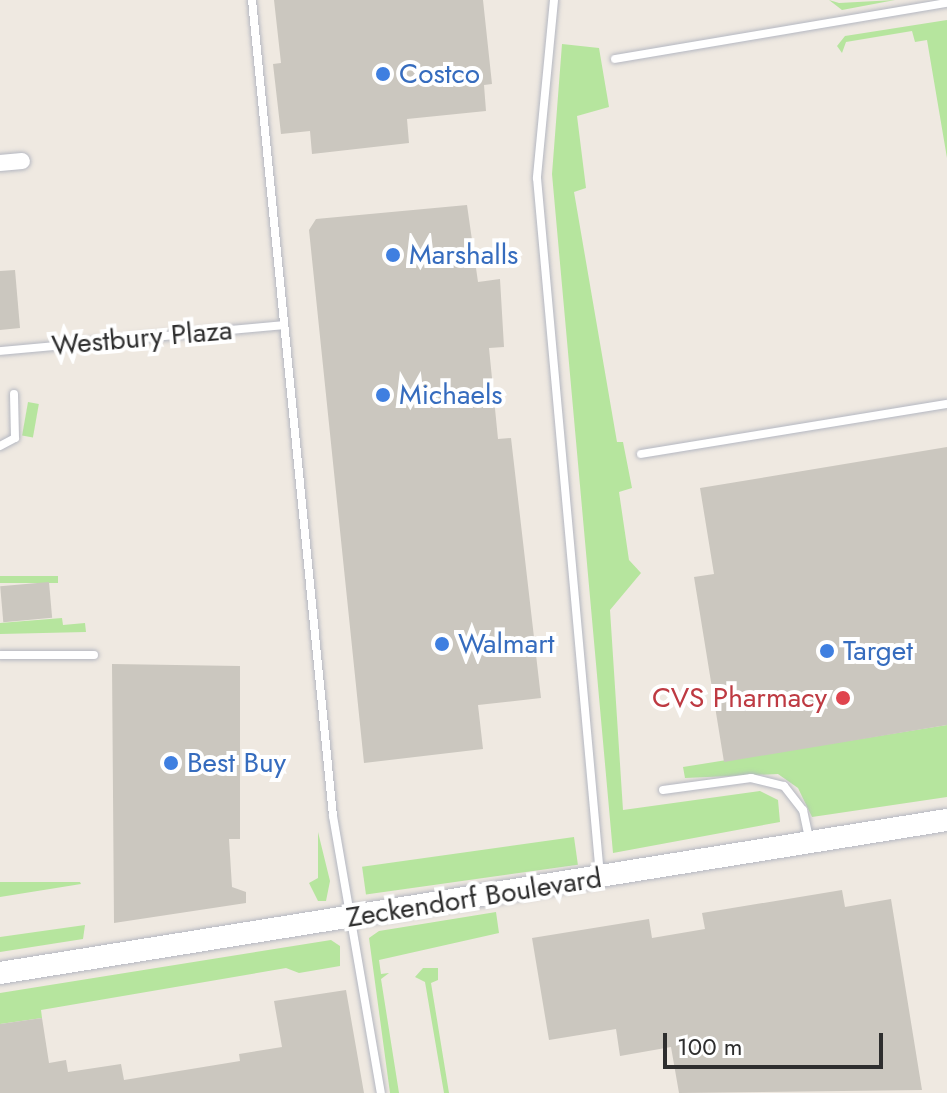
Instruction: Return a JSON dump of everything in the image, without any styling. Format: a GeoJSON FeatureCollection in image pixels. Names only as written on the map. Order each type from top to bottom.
{"type":"FeatureCollection","features":[{"type":"Feature","properties":{"kind":"street"},"geometry":{"type":"LineString","coordinates":[[0,163],[22,161]]}},
{"type":"Feature","properties":{"kind":"street","name":"Zeckendorf Boulevard"},"geometry":{"type":"LineString","coordinates":[[0,973],[947,820]]}},
{"type":"Feature","properties":{"kind":"lane"},"geometry":{"type":"LineString","coordinates":[[252,0],[333,816],[381,1093]]}},
{"type":"Feature","properties":{"kind":"lane"},"geometry":{"type":"LineString","coordinates":[[554,0],[537,178],[600,877]]}},
{"type":"Feature","properties":{"kind":"lane"},"geometry":{"type":"LineString","coordinates":[[615,59],[947,3]]}},
{"type":"Feature","properties":{"kind":"lane","name":"Westbury Plaza"},"geometry":{"type":"LineString","coordinates":[[0,351],[284,325]]}},
{"type":"Feature","properties":{"kind":"lane"},"geometry":{"type":"LineString","coordinates":[[0,446],[15,438],[14,394]]}},
{"type":"Feature","properties":{"kind":"lane"},"geometry":{"type":"LineString","coordinates":[[641,454],[947,404]]}},
{"type":"Feature","properties":{"kind":"lane"},"geometry":{"type":"LineString","coordinates":[[0,655],[94,655]]}},
{"type":"Feature","properties":{"kind":"lane"},"geometry":{"type":"LineString","coordinates":[[663,790],[751,778],[784,786],[803,810],[810,843]]}},
{"type":"Feature","properties":{"kind":"green space"},"geometry":{"type":"Polygon","coordinates":[[[829,0],[839,3],[895,0],[842,10],[829,0]]]}},
{"type":"Feature","properties":{"kind":"green space"},"geometry":{"type":"Polygon","coordinates":[[[947,20],[947,158],[927,40],[915,42],[912,31],[846,42],[842,53],[837,46],[845,36],[947,20]]]}},
{"type":"Feature","properties":{"kind":"green space"},"geometry":{"type":"Polygon","coordinates":[[[562,44],[599,48],[609,107],[577,116],[586,188],[574,192],[617,442],[623,442],[632,488],[619,492],[629,560],[641,573],[610,610],[623,810],[760,791],[778,800],[780,822],[613,853],[552,174],[562,44]]]}},
{"type":"Feature","properties":{"kind":"green space"},"geometry":{"type":"Polygon","coordinates":[[[28,402],[39,404],[33,437],[22,435],[28,402]]]}},
{"type":"Feature","properties":{"kind":"green space"},"geometry":{"type":"Polygon","coordinates":[[[0,576],[58,576],[58,583],[0,583],[0,576]]]}},
{"type":"Feature","properties":{"kind":"green space"},"geometry":{"type":"Polygon","coordinates":[[[62,618],[63,625],[85,623],[86,632],[0,634],[0,623],[62,618]]]}},
{"type":"Feature","properties":{"kind":"green space"},"geometry":{"type":"Polygon","coordinates":[[[947,725],[947,797],[812,817],[798,788],[778,774],[685,778],[683,767],[947,725]]]}},
{"type":"Feature","properties":{"kind":"green space"},"geometry":{"type":"Polygon","coordinates":[[[318,832],[330,881],[326,901],[318,901],[309,883],[318,878],[318,832]]]}},
{"type":"Feature","properties":{"kind":"green space"},"geometry":{"type":"Polygon","coordinates":[[[574,837],[578,865],[366,895],[362,867],[574,837]]]}},
{"type":"Feature","properties":{"kind":"green space"},"geometry":{"type":"Polygon","coordinates":[[[0,882],[80,882],[81,884],[0,897],[0,882]]]}},
{"type":"Feature","properties":{"kind":"green space"},"geometry":{"type":"Polygon","coordinates":[[[496,912],[499,933],[379,960],[381,974],[389,973],[381,979],[399,1093],[390,1093],[369,938],[379,931],[496,912]]]}},
{"type":"Feature","properties":{"kind":"green space"},"geometry":{"type":"Polygon","coordinates":[[[85,925],[83,939],[0,952],[0,937],[85,925]]]}},
{"type":"Feature","properties":{"kind":"green space"},"geometry":{"type":"Polygon","coordinates":[[[331,940],[340,946],[340,966],[299,973],[286,968],[41,1010],[42,1018],[0,1024],[0,993],[331,940]]]}},
{"type":"Feature","properties":{"kind":"green space"},"geometry":{"type":"Polygon","coordinates":[[[423,968],[438,968],[438,980],[431,983],[449,1093],[444,1093],[425,982],[415,977],[423,968]]]}},
{"type":"Feature","properties":{"kind":"building","name":"Costco"},"geometry":{"type":"Polygon","coordinates":[[[274,0],[483,0],[492,84],[484,85],[486,111],[407,119],[409,143],[312,154],[310,131],[281,134],[273,64],[281,63],[274,0]]]}},
{"type":"Feature","properties":{"kind":"building"},"geometry":{"type":"Polygon","coordinates":[[[467,205],[478,282],[500,279],[504,347],[489,348],[498,439],[511,438],[541,698],[478,705],[483,749],[364,763],[309,230],[316,219],[467,205]]]}},
{"type":"Feature","properties":{"kind":"building"},"geometry":{"type":"Polygon","coordinates":[[[15,270],[20,328],[0,330],[0,271],[15,270]]]}},
{"type":"Feature","properties":{"kind":"building","name":"Target"},"geometry":{"type":"Polygon","coordinates":[[[947,447],[947,725],[724,762],[694,577],[714,574],[700,488],[947,447]]]}},
{"type":"Feature","properties":{"kind":"building"},"geometry":{"type":"Polygon","coordinates":[[[49,582],[52,618],[3,622],[0,586],[49,582]]]}},
{"type":"Feature","properties":{"kind":"building"},"geometry":{"type":"Polygon","coordinates":[[[112,664],[240,666],[240,839],[229,839],[232,887],[246,892],[246,903],[114,923],[112,664]]]}},
{"type":"Feature","properties":{"kind":"building"},"geometry":{"type":"Polygon","coordinates":[[[842,890],[845,907],[891,899],[922,1090],[679,1093],[671,1047],[620,1056],[616,1029],[549,1040],[532,938],[649,919],[652,938],[705,929],[702,913],[842,890]]]}},
{"type":"Feature","properties":{"kind":"building"},"geometry":{"type":"Polygon","coordinates":[[[346,990],[364,1093],[0,1093],[0,1024],[42,1018],[49,1063],[66,1060],[68,1072],[121,1064],[124,1080],[240,1061],[239,1054],[282,1047],[274,1001],[346,990]]]}},
{"type":"Feature","properties":{"kind":"place","name":"Costco"},"geometry":{"type":"Point","coordinates":[383,74]}},
{"type":"Feature","properties":{"kind":"place","name":"Marshalls"},"geometry":{"type":"Point","coordinates":[393,255]}},
{"type":"Feature","properties":{"kind":"place","name":"Michaels"},"geometry":{"type":"Point","coordinates":[383,395]}},
{"type":"Feature","properties":{"kind":"place","name":"Walmart"},"geometry":{"type":"Point","coordinates":[442,644]}},
{"type":"Feature","properties":{"kind":"place","name":"Target"},"geometry":{"type":"Point","coordinates":[827,651]}},
{"type":"Feature","properties":{"kind":"place","name":"CVS Pharmacy"},"geometry":{"type":"Point","coordinates":[843,698]}},
{"type":"Feature","properties":{"kind":"place","name":"Best Buy"},"geometry":{"type":"Point","coordinates":[171,763]}}]}
